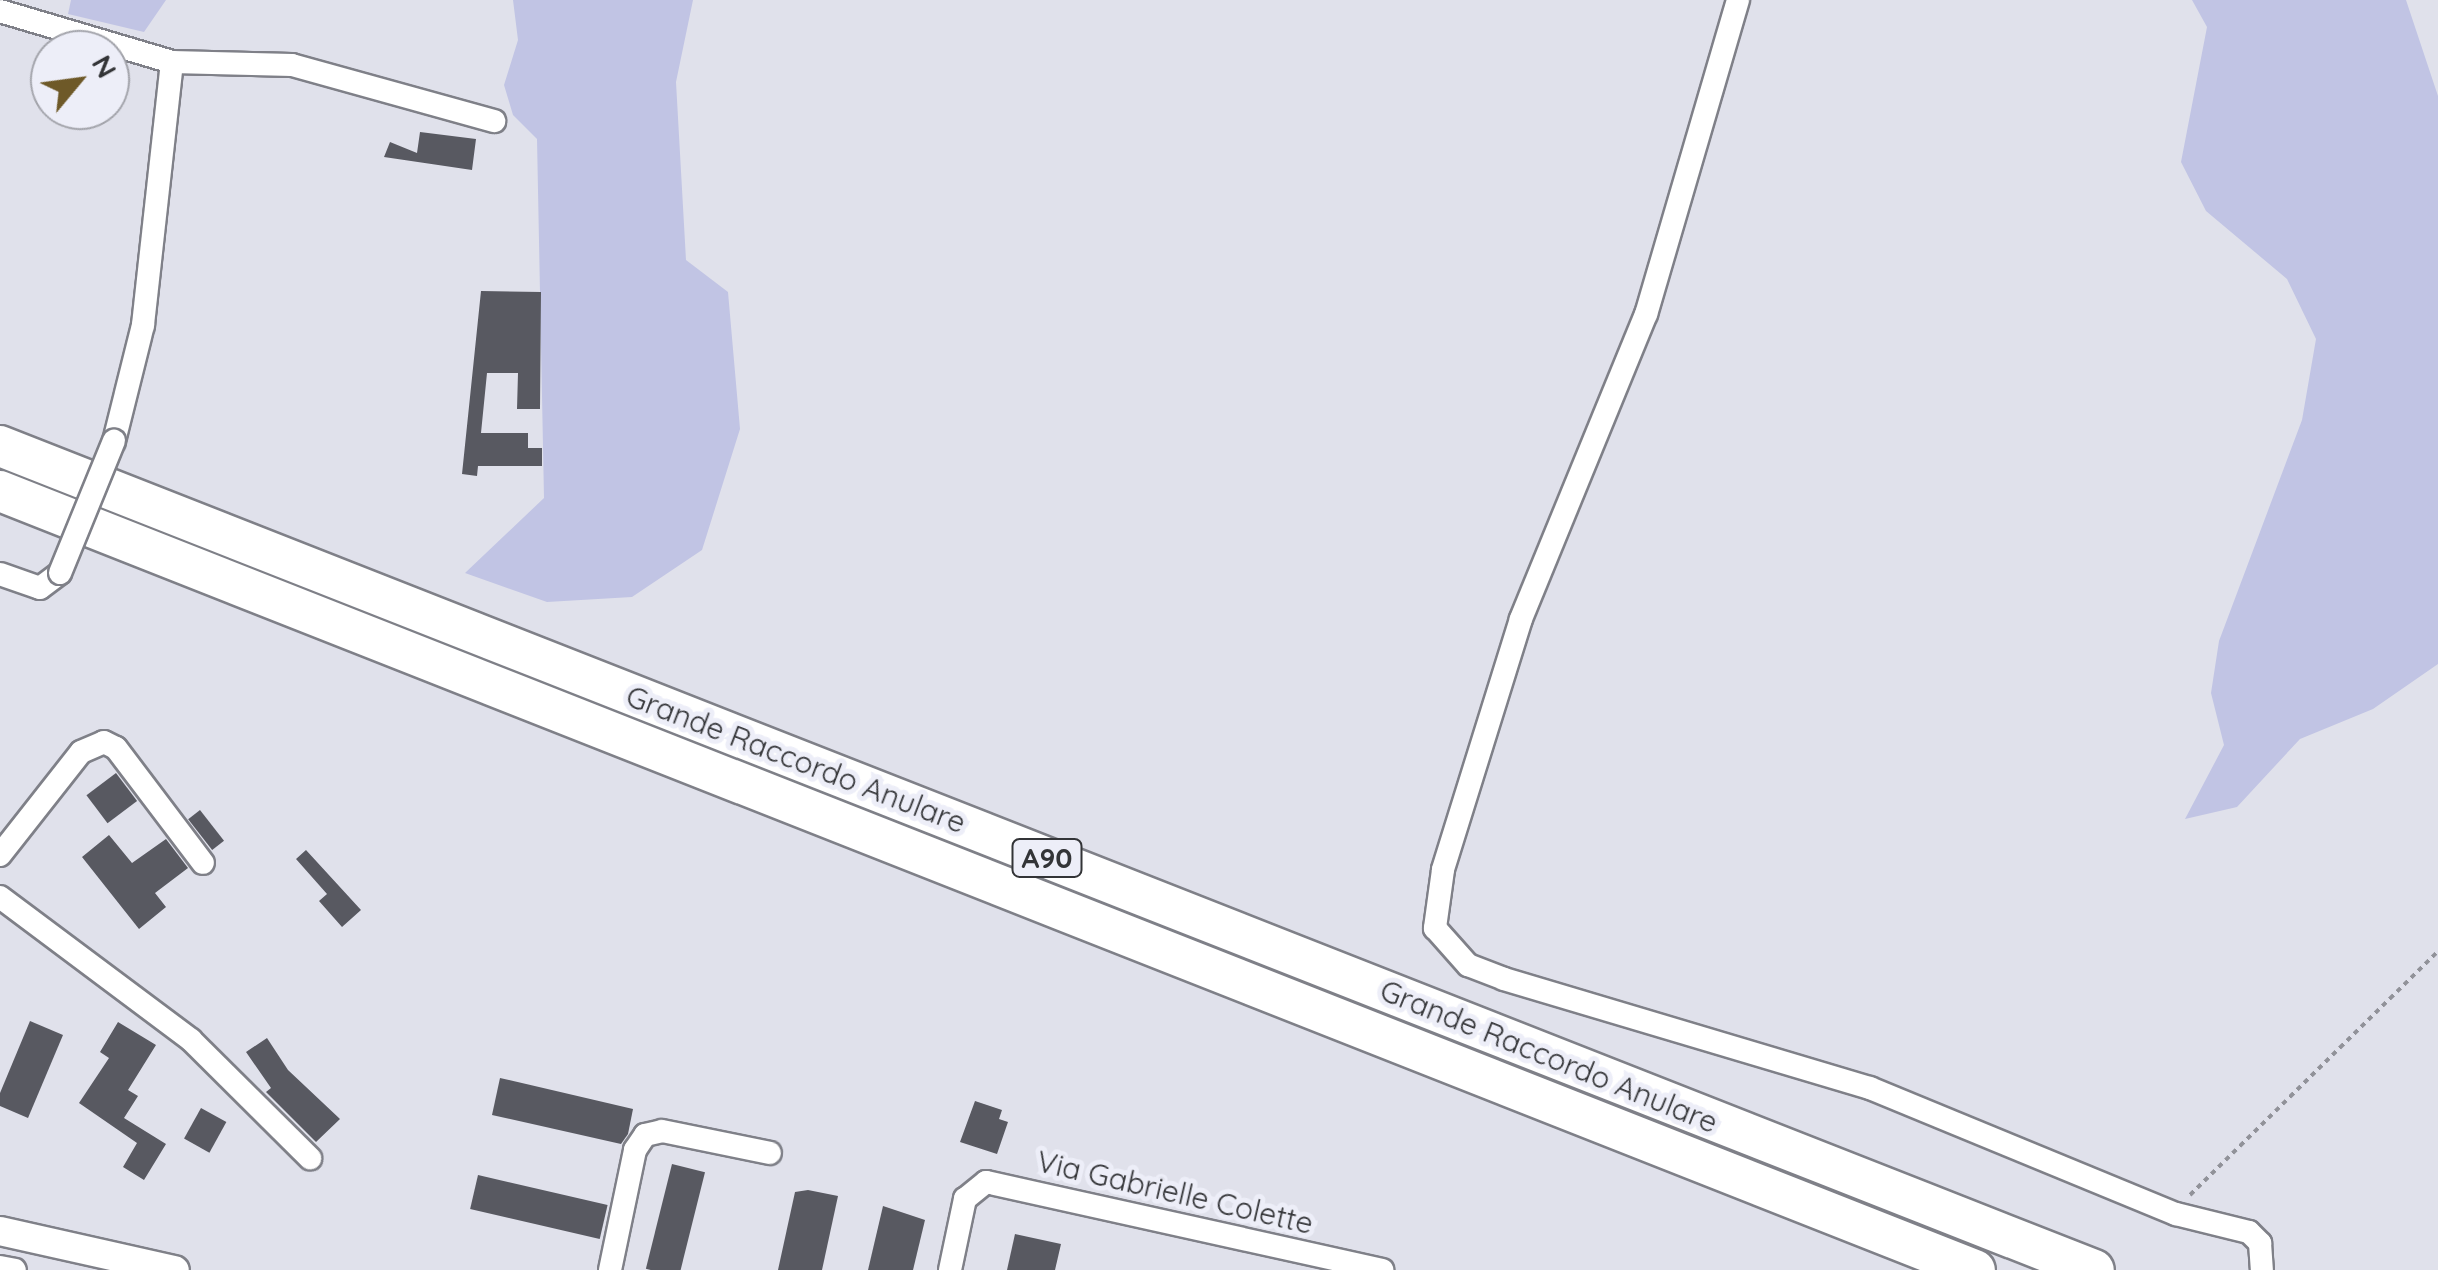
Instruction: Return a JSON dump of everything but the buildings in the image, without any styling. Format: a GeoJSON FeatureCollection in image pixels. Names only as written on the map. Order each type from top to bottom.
{"type":"FeatureCollection","features":[{"type":"Feature","properties":{"kind":"highway","name":"Grande Raccordo Anulare"},"geometry":{"type":"LineString","coordinates":[[0,446],[2094,1270]]}},
{"type":"Feature","properties":{"kind":"highway","name":"Grande Raccordo Anulare"},"geometry":{"type":"LineString","coordinates":[[0,491],[1974,1270]]}},
{"type":"Feature","properties":{"kind":"street"},"geometry":{"type":"LineString","coordinates":[[1738,0],[1646,314],[1521,619],[1442,870],[1434,928],[1468,965],[1504,979],[1870,1088],[2176,1214],[2248,1232],[2260,1243],[2262,1270]]}},
{"type":"Feature","properties":{"kind":"street"},"geometry":{"type":"LineString","coordinates":[[0,12],[172,62],[292,65],[494,121]]}},
{"type":"Feature","properties":{"kind":"street"},"geometry":{"type":"LineString","coordinates":[[0,574],[40,588],[60,573],[114,441],[142,325],[172,62]]}},
{"type":"Feature","properties":{"kind":"street"},"geometry":{"type":"LineString","coordinates":[[0,855],[81,752],[104,742],[116,748],[203,863]]}},
{"type":"Feature","properties":{"kind":"street"},"geometry":{"type":"LineString","coordinates":[[0,897],[191,1040],[310,1158]]}},
{"type":"Feature","properties":{"kind":"street"},"geometry":{"type":"LineString","coordinates":[[610,1270],[635,1150],[646,1135],[662,1131],[770,1154]]}},
{"type":"Feature","properties":{"kind":"street","name":"Via Gabrielle Colette"},"geometry":{"type":"LineString","coordinates":[[950,1270],[964,1203],[976,1186],[992,1182],[1382,1270]]}},
{"type":"Feature","properties":{"kind":"street"},"geometry":{"type":"LineString","coordinates":[[0,1231],[172,1270]]}},
{"type":"Feature","properties":{"kind":"street"},"geometry":{"type":"LineString","coordinates":[[0,1267],[15,1270]]}},
{"type":"Feature","properties":{"kind":"path"},"geometry":{"type":"LineString","coordinates":[[2178,1194],[2193,1196],[2349,1033],[2438,952]]}},
{"type":"Feature","properties":{"kind":"shaded area"},"geometry":{"type":"Polygon","coordinates":[[[71,0],[166,0],[144,32],[68,14],[71,0]]]}},
{"type":"Feature","properties":{"kind":"shaded area"},"geometry":{"type":"Polygon","coordinates":[[[513,0],[693,0],[676,82],[686,260],[728,292],[740,429],[702,550],[632,597],[547,602],[465,573],[544,498],[537,139],[513,115],[504,85],[518,40],[513,0]]]}},
{"type":"Feature","properties":{"kind":"shaded area"},"geometry":{"type":"Polygon","coordinates":[[[2192,0],[2406,0],[2438,96],[2438,664],[2373,709],[2300,739],[2237,807],[2185,819],[2224,745],[2211,693],[2219,641],[2302,420],[2316,339],[2287,279],[2206,211],[2181,162],[2207,27],[2192,0]]]}}]}
